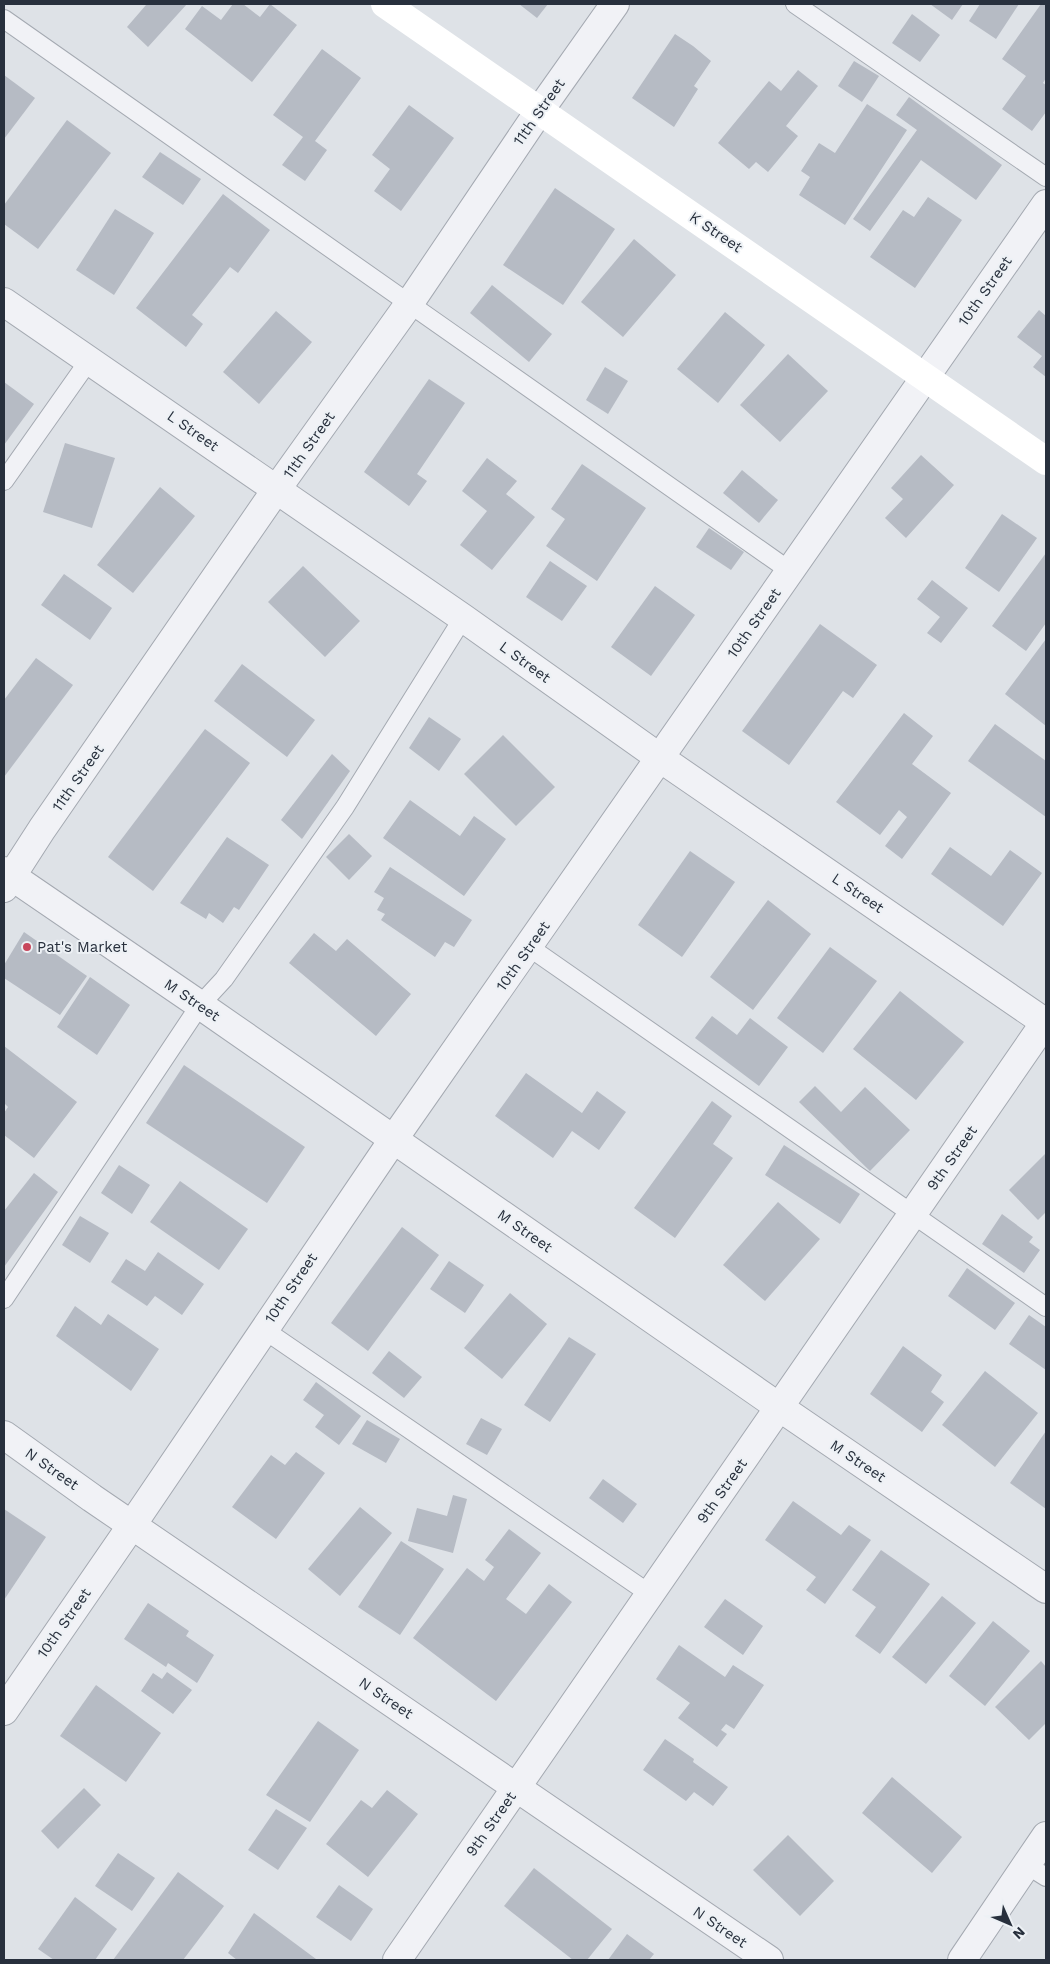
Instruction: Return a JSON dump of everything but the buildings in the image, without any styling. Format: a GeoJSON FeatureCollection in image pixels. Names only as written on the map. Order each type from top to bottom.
{"type":"FeatureCollection","features":[{"type":"Feature","properties":{"kind":"street","name":"K Street"},"geometry":{"type":"LineString","coordinates":[[386,4],[1046,461]]}},
{"type":"Feature","properties":{"kind":"street","name":"11th Street"},"geometry":{"type":"LineString","coordinates":[[6,878],[276,490],[409,304],[540,110],[615,4]]}},
{"type":"Feature","properties":{"kind":"street","name":"10th Street"},"geometry":{"type":"LineString","coordinates":[[4,1711],[393,1140],[1046,204]]}},
{"type":"Feature","properties":{"kind":"street","name":"L Street"},"geometry":{"type":"LineString","coordinates":[[4,302],[90,359],[276,490],[463,618],[660,758],[1046,1022]]}},
{"type":"Feature","properties":{"kind":"street","name":"M Street"},"geometry":{"type":"LineString","coordinates":[[6,878],[200,1005],[1046,1589]]}},
{"type":"Feature","properties":{"kind":"street","name":"9th Street"},"geometry":{"type":"LineString","coordinates":[[397,1960],[1046,1022]]}},
{"type":"Feature","properties":{"kind":"street","name":"N Street"},"geometry":{"type":"LineString","coordinates":[[4,1435],[132,1525],[769,1960]]}},
{"type":"Feature","properties":{"kind":"street"},"geometry":{"type":"LineString","coordinates":[[962,1960],[1036,1871],[1046,1836]]}},
{"type":"Feature","properties":{"kind":"lane"},"geometry":{"type":"LineString","coordinates":[[794,4],[1046,177]]}},
{"type":"Feature","properties":{"kind":"lane"},"geometry":{"type":"LineString","coordinates":[[4,19],[790,571]]}},
{"type":"Feature","properties":{"kind":"lane"},"geometry":{"type":"LineString","coordinates":[[4,481],[90,359]]}},
{"type":"Feature","properties":{"kind":"lane"},"geometry":{"type":"LineString","coordinates":[[4,1299],[200,1005],[224,979],[345,807],[463,618]]}},
{"type":"Feature","properties":{"kind":"lane"},"geometry":{"type":"LineString","coordinates":[[529,947],[1046,1307]]}},
{"type":"Feature","properties":{"kind":"lane"},"geometry":{"type":"LineString","coordinates":[[263,1329],[650,1594]]}},
{"type":"Feature","properties":{"kind":"place","name":"Pat's Market"},"geometry":{"type":"Point","coordinates":[27,947]}}]}
